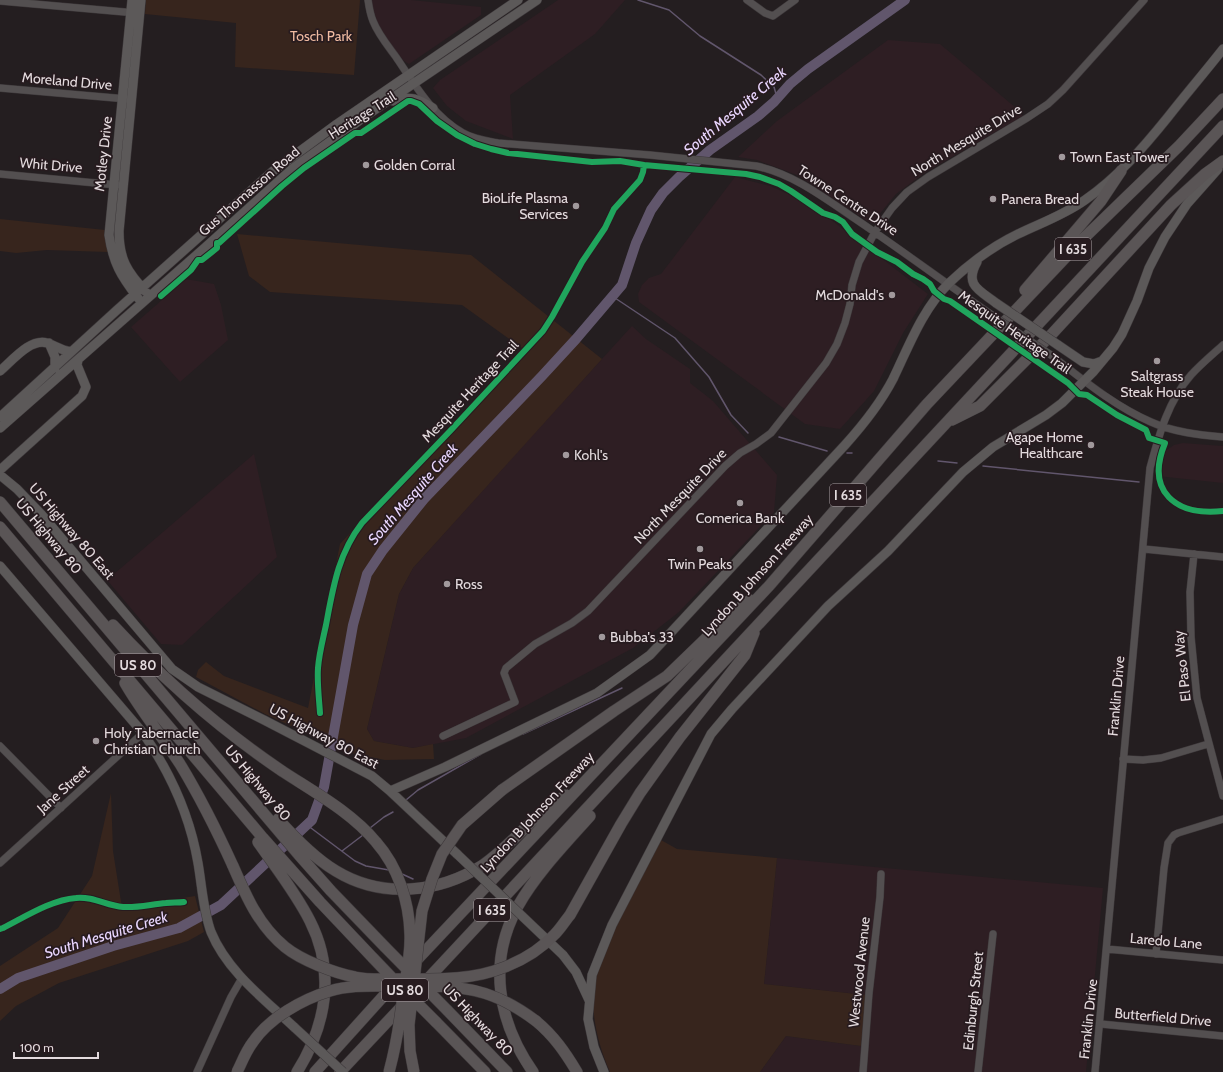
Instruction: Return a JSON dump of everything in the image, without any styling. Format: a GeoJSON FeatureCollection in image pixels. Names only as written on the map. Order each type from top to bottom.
{"type":"FeatureCollection","features":[{"type":"Feature","properties":{"kind":"highway","name":"Lyndon B Johnson Freeway"},"geometry":{"type":"LineString","coordinates":[[315,1072],[429,947],[769,586],[927,404],[1083,239],[1179,146],[1223,99]]}},
{"type":"Feature","properties":{"kind":"highway","name":"I 635"},"geometry":{"type":"LineString","coordinates":[[342,1072],[1223,126]]}},
{"type":"Feature","properties":{"kind":"highway"},"geometry":{"type":"LineString","coordinates":[[945,423],[980,406],[1051,335],[1171,205],[1205,174],[1223,162]]}},
{"type":"Feature","properties":{"kind":"highway"},"geometry":{"type":"LineString","coordinates":[[927,404],[1057,254],[1101,201],[1121,171]]}},
{"type":"Feature","properties":{"kind":"highway","name":"US Highway 80"},"geometry":{"type":"LineString","coordinates":[[0,502],[218,758],[246,784],[279,826],[304,852],[331,891],[507,1072]]}},
{"type":"Feature","properties":{"kind":"highway","name":"US 80"},"geometry":{"type":"LineString","coordinates":[[0,527],[236,806],[286,873],[373,958],[485,1072]]}},
{"type":"Feature","properties":{"kind":"highway"},"geometry":{"type":"LineString","coordinates":[[57,569],[86,594],[142,655],[189,701],[232,736],[344,812],[377,842],[390,860],[406,899],[410,935],[398,1038],[389,1072]]}},
{"type":"Feature","properties":{"kind":"highway"},"geometry":{"type":"LineString","coordinates":[[414,1072],[410,1051],[409,1025],[422,911],[432,878],[442,854],[462,825],[502,790],[614,711],[667,676],[730,615],[769,586]]}},
{"type":"Feature","properties":{"kind":"highway"},"geometry":{"type":"LineString","coordinates":[[113,661],[132,695],[160,734],[207,810],[252,906],[274,938],[304,958],[334,971],[356,978],[456,978],[483,974],[505,968],[528,956],[555,934],[570,915],[640,793],[680,736],[745,655],[758,625]]}},
{"type":"Feature","properties":{"kind":"highway"},"geometry":{"type":"LineString","coordinates":[[533,1072],[513,1038],[503,1007],[500,978],[501,958],[508,931],[518,906],[537,879],[595,810],[644,747]]}},
{"type":"Feature","properties":{"kind":"highway"},"geometry":{"type":"LineString","coordinates":[[304,852],[337,872],[368,885],[402,890],[421,889],[438,885],[462,877],[484,864],[541,814],[589,778]]}},
{"type":"Feature","properties":{"kind":"highway"},"geometry":{"type":"LineString","coordinates":[[286,873],[317,937],[321,951],[325,993],[320,1021],[310,1048],[297,1072]]}},
{"type":"Feature","properties":{"kind":"highway"},"geometry":{"type":"LineString","coordinates":[[237,1072],[252,1043],[264,1028],[301,1003],[330,991],[350,987],[410,986],[464,988],[488,994],[509,1003],[546,1029],[561,1046],[577,1072]]}},
{"type":"Feature","properties":{"kind":"main road","name":"Motley Drive"},"geometry":{"type":"LineString","coordinates":[[132,0],[127,99],[119,185],[109,235],[111,248],[119,262],[121,275],[138,291],[150,296]]}},
{"type":"Feature","properties":{"kind":"main road","name":"Motley Drive"},"geometry":{"type":"LineString","coordinates":[[127,99],[141,0]]}},
{"type":"Feature","properties":{"kind":"main road","name":"Gus Thomasson Road"},"geometry":{"type":"LineString","coordinates":[[0,428],[59,371],[71,352],[273,171],[337,124],[518,0]]}},
{"type":"Feature","properties":{"kind":"main road","name":"Gus Thomasson Road"},"geometry":{"type":"LineString","coordinates":[[0,417],[59,371],[78,360],[280,180],[308,157],[537,0]]}},
{"type":"Feature","properties":{"kind":"main road"},"geometry":{"type":"LineString","coordinates":[[507,7],[513,16]]}},
{"type":"Feature","properties":{"kind":"main road","name":"Lyndon B Johnson Freeway"},"geometry":{"type":"LineString","coordinates":[[390,791],[445,767],[597,693],[650,655],[783,513],[864,423],[877,406],[892,380],[915,331],[931,306],[948,285],[980,257],[999,244],[1058,216],[1084,201],[1121,171],[1140,151],[1223,49]]}},
{"type":"Feature","properties":{"kind":"main road"},"geometry":{"type":"LineString","coordinates":[[384,104],[401,98],[407,98],[418,99],[433,108]]}},
{"type":"Feature","properties":{"kind":"main road"},"geometry":{"type":"LineString","coordinates":[[337,124],[343,132]]}},
{"type":"Feature","properties":{"kind":"main road"},"geometry":{"type":"LineString","coordinates":[[589,1001],[592,975],[612,925],[711,734],[732,709],[823,612],[888,551],[962,472],[998,443],[1046,415],[1062,403],[1085,381],[1102,362],[1119,339],[1130,319],[1149,268],[1165,237],[1187,204],[1223,162]]}},
{"type":"Feature","properties":{"kind":"main road"},"geometry":{"type":"LineString","coordinates":[[273,171],[280,180]]}},
{"type":"Feature","properties":{"kind":"main road"},"geometry":{"type":"LineString","coordinates":[[980,257],[972,271],[971,276],[974,285],[996,303],[1083,362],[1094,364],[1102,362]]}},
{"type":"Feature","properties":{"kind":"main road","name":"Motley Drive"},"geometry":{"type":"LineString","coordinates":[[138,291],[142,303]]}},
{"type":"Feature","properties":{"kind":"main road"},"geometry":{"type":"LineString","coordinates":[[87,337],[94,345]]}},
{"type":"Feature","properties":{"kind":"main road"},"geometry":{"type":"LineString","coordinates":[[0,371],[33,343],[49,343],[62,351],[71,352]]}},
{"type":"Feature","properties":{"kind":"main road"},"geometry":{"type":"LineString","coordinates":[[49,343],[59,371],[75,374],[84,382]]}},
{"type":"Feature","properties":{"kind":"main road"},"geometry":{"type":"LineString","coordinates":[[0,470],[82,396],[86,387],[77,365],[78,360]]}},
{"type":"Feature","properties":{"kind":"main road","name":"US Highway 80 East"},"geometry":{"type":"LineString","coordinates":[[0,474],[41,514],[172,669],[198,687],[372,776],[390,791],[563,955],[576,972],[589,1001],[588,1019],[590,1033],[596,1054],[604,1072]]}},
{"type":"Feature","properties":{"kind":"main road"},"geometry":{"type":"LineString","coordinates":[[0,566],[143,733],[167,772],[186,815],[195,846],[208,922],[217,943],[242,978],[342,1072]]}},
{"type":"Feature","properties":{"kind":"street","name":"Towne Centre Drive"},"geometry":{"type":"LineString","coordinates":[[368,0],[369,10],[373,22],[414,83],[433,108],[449,123],[464,133],[479,139],[498,143],[650,155],[756,166],[791,178],[810,188],[908,254],[948,285],[1085,381],[1137,415],[1162,426],[1186,433],[1223,437]]}},
{"type":"Feature","properties":{"kind":"street"},"geometry":{"type":"LineString","coordinates":[[747,0],[765,13],[773,16],[795,0]]}},
{"type":"Feature","properties":{"kind":"street","name":"North Mesquite Drive"},"geometry":{"type":"LineString","coordinates":[[443,736],[515,702],[504,673],[506,668],[535,644],[572,624],[588,611],[725,466],[740,453],[771,433],[826,363],[845,323],[850,304],[852,285],[859,262],[875,232],[892,208],[907,192],[1048,104],[1144,0]]}},
{"type":"Feature","properties":{"kind":"street"},"geometry":{"type":"LineString","coordinates":[[0,1],[140,13]]}},
{"type":"Feature","properties":{"kind":"street","name":"Moreland Drive"},"geometry":{"type":"LineString","coordinates":[[0,88],[127,99]]}},
{"type":"Feature","properties":{"kind":"street","name":"Whit Drive"},"geometry":{"type":"LineString","coordinates":[[0,174],[119,185]]}},
{"type":"Feature","properties":{"kind":"street","name":"Franklin Drive"},"geometry":{"type":"LineString","coordinates":[[1095,1072],[1101,1024],[1123,759],[1144,549],[1150,468],[1162,426],[1178,393],[1190,376],[1223,345]]}},
{"type":"Feature","properties":{"kind":"street"},"geometry":{"type":"LineString","coordinates":[[1144,549],[1223,557]]}},
{"type":"Feature","properties":{"kind":"street","name":"El Paso Way"},"geometry":{"type":"LineString","coordinates":[[1194,554],[1190,592],[1191,637],[1198,698],[1208,744],[1223,796]]}},
{"type":"Feature","properties":{"kind":"street","name":"Jane Street"},"geometry":{"type":"LineString","coordinates":[[0,863],[143,733]]}},
{"type":"Feature","properties":{"kind":"street"},"geometry":{"type":"LineString","coordinates":[[1123,759],[1143,760],[1160,758],[1208,744]]}},
{"type":"Feature","properties":{"kind":"street"},"geometry":{"type":"LineString","coordinates":[[0,746],[61,808]]}},
{"type":"Feature","properties":{"kind":"street"},"geometry":{"type":"LineString","coordinates":[[1156,954],[1164,868],[1168,843],[1174,834],[1223,819]]}},
{"type":"Feature","properties":{"kind":"street","name":"Westwood Avenue"},"geometry":{"type":"LineString","coordinates":[[863,1072],[881,874]]}},
{"type":"Feature","properties":{"kind":"street","name":"Edinburgh Street"},"geometry":{"type":"LineString","coordinates":[[978,1072],[993,934]]}},
{"type":"Feature","properties":{"kind":"street","name":"Laredo Lane"},"geometry":{"type":"LineString","coordinates":[[1107,949],[1223,960]]}},
{"type":"Feature","properties":{"kind":"street"},"geometry":{"type":"LineString","coordinates":[[197,1072],[231,997],[242,978]]}},
{"type":"Feature","properties":{"kind":"street","name":"Butterfield Drive"},"geometry":{"type":"LineString","coordinates":[[1101,1024],[1223,1036]]}},
{"type":"Feature","properties":{"kind":"shaded area"},"geometry":{"type":"Polygon","coordinates":[[[371,0],[411,0],[481,7],[481,15],[409,64],[404,61],[393,49],[377,27],[371,0]]]}},
{"type":"Feature","properties":{"kind":"shaded area"},"geometry":{"type":"Polygon","coordinates":[[[558,0],[625,0],[595,34],[510,95],[513,139],[466,121],[447,106],[433,88],[440,80],[558,0]]]}},
{"type":"Feature","properties":{"kind":"shaded area"},"geometry":{"type":"Polygon","coordinates":[[[888,40],[940,44],[1016,108],[1023,116],[926,172],[896,194],[874,221],[870,222],[797,175],[757,160],[738,157],[777,121],[888,40]]]}},
{"type":"Feature","properties":{"kind":"shaded area"},"geometry":{"type":"Polygon","coordinates":[[[735,177],[770,186],[809,203],[928,294],[903,333],[874,391],[840,429],[805,424],[639,302],[638,294],[642,285],[649,278],[661,274],[735,177]]]}},
{"type":"Feature","properties":{"kind":"shaded area"},"geometry":{"type":"Polygon","coordinates":[[[186,279],[214,284],[221,305],[228,340],[180,382],[131,327],[186,279]]]}},
{"type":"Feature","properties":{"kind":"shaded area"},"geometry":{"type":"Polygon","coordinates":[[[632,326],[646,339],[690,369],[690,383],[713,401],[777,475],[774,512],[679,612],[633,648],[466,738],[413,748],[374,741],[367,729],[399,594],[413,568],[632,326]]]}},
{"type":"Feature","properties":{"kind":"shaded area"},"geometry":{"type":"Polygon","coordinates":[[[1183,443],[1223,446],[1223,483],[1157,476],[1161,454],[1174,445],[1183,443]]]}},
{"type":"Feature","properties":{"kind":"shaded area"},"geometry":{"type":"Polygon","coordinates":[[[254,454],[277,557],[182,645],[161,644],[107,580],[254,454]]]}},
{"type":"Feature","properties":{"kind":"shaded area"},"geometry":{"type":"Polygon","coordinates":[[[777,858],[1103,888],[1086,1072],[760,1072],[786,1036],[861,1046],[866,995],[764,984],[777,858]]]}},
{"type":"Feature","properties":{"kind":"green space","name":"Tosch Park"},"geometry":{"type":"Polygon","coordinates":[[[146,0],[360,0],[354,75],[235,67],[236,23],[145,14],[146,0]]]}},
{"type":"Feature","properties":{"kind":"green space"},"geometry":{"type":"Polygon","coordinates":[[[0,219],[105,230],[108,252],[47,250],[16,253],[0,251],[0,219]]]}},
{"type":"Feature","properties":{"kind":"green space"},"geometry":{"type":"Polygon","coordinates":[[[237,234],[471,255],[602,359],[413,568],[399,594],[367,729],[374,741],[413,748],[433,744],[434,759],[385,760],[350,753],[265,714],[196,677],[198,670],[206,662],[224,676],[308,708],[340,544],[522,348],[462,305],[270,292],[249,276],[237,234]]]}},
{"type":"Feature","properties":{"kind":"green space"},"geometry":{"type":"Polygon","coordinates":[[[111,793],[113,851],[122,908],[195,896],[204,932],[188,941],[59,983],[16,1006],[0,1021],[0,966],[58,928],[92,876],[111,793]]]}},
{"type":"Feature","properties":{"kind":"green space"},"geometry":{"type":"Polygon","coordinates":[[[661,840],[677,849],[777,858],[764,984],[866,995],[861,1046],[786,1036],[760,1072],[610,1072],[600,1045],[594,1017],[593,998],[596,974],[610,938],[661,840]]]}},
{"type":"Feature","properties":{"kind":"waterway"},"geometry":{"type":"LineString","coordinates":[[638,0],[669,10],[700,36],[761,75],[774,87],[776,94],[774,102]]}},
{"type":"Feature","properties":{"kind":"waterway","name":"South Mesquite Creek"},"geometry":{"type":"LineString","coordinates":[[0,989],[18,978],[113,946],[179,928],[221,905],[312,820],[324,787],[353,625],[367,574],[383,550],[424,499],[542,376],[622,285],[636,243],[651,210],[663,193],[710,150],[758,116],[774,102],[790,84],[808,69],[905,0]]}},
{"type":"Feature","properties":{"kind":"waterway"},"geometry":{"type":"LineString","coordinates":[[612,296],[675,338],[709,377],[731,415],[748,433]]}},
{"type":"Feature","properties":{"kind":"waterway"},"geometry":{"type":"LineString","coordinates":[[779,437],[827,451]]}},
{"type":"Feature","properties":{"kind":"waterway"},"geometry":{"type":"LineString","coordinates":[[847,453],[852,453]]}},
{"type":"Feature","properties":{"kind":"waterway"},"geometry":{"type":"LineString","coordinates":[[938,461],[957,463]]}},
{"type":"Feature","properties":{"kind":"waterway"},"geometry":{"type":"LineString","coordinates":[[983,466],[1139,482]]}},
{"type":"Feature","properties":{"kind":"waterway"},"geometry":{"type":"LineString","coordinates":[[523,734],[622,688]]}},
{"type":"Feature","properties":{"kind":"waterway"},"geometry":{"type":"LineString","coordinates":[[406,800],[418,790],[481,754]]}},
{"type":"Feature","properties":{"kind":"waterway"},"geometry":{"type":"LineString","coordinates":[[370,828],[393,812]]}},
{"type":"Feature","properties":{"kind":"waterway"},"geometry":{"type":"LineString","coordinates":[[307,825],[355,861],[366,866],[389,870]]}},
{"type":"Feature","properties":{"kind":"waterway"},"geometry":{"type":"LineString","coordinates":[[342,851],[363,835]]}},
{"type":"Feature","properties":{"kind":"waterway"},"geometry":{"type":"LineString","coordinates":[[402,874],[413,879]]}},
{"type":"Feature","properties":{"kind":"cycle path","name":"Heritage Trail"},"geometry":{"type":"LineString","coordinates":[[161,296],[191,270],[198,260],[202,260],[217,248],[217,243],[219,243],[304,168],[355,133],[361,133],[408,101],[419,104],[437,121],[457,135],[475,144],[491,149],[508,153],[592,162],[620,161],[644,165]]}},
{"type":"Feature","properties":{"kind":"cycle path","name":"Mesquite Heritage Trail"},"geometry":{"type":"LineString","coordinates":[[320,713],[318,690],[320,652],[334,585],[342,559],[354,535],[362,523],[543,331],[582,262],[605,228],[614,209],[640,180],[644,165],[746,174],[760,177],[779,184],[823,213],[835,217],[843,222],[852,234],[877,252],[897,262],[913,274],[923,279],[930,284],[934,291],[944,299],[950,301],[1068,383],[1079,394],[1087,395],[1117,415],[1146,430],[1149,438],[1165,443],[1160,460],[1159,475],[1162,487],[1169,497],[1179,505],[1206,512],[1223,511]]}},
{"type":"Feature","properties":{"kind":"cycle path"},"geometry":{"type":"LineString","coordinates":[[0,929],[48,905],[67,899],[88,898],[123,907],[184,902]]}},
{"type":"Feature","properties":{"kind":"place","name":"Town East Tower"},"geometry":{"type":"Point","coordinates":[1062,157]}},
{"type":"Feature","properties":{"kind":"place","name":"Golden Corral"},"geometry":{"type":"Point","coordinates":[366,165]}},
{"type":"Feature","properties":{"kind":"place","name":"Panera Bread"},"geometry":{"type":"Point","coordinates":[993,199]}},
{"type":"Feature","properties":{"kind":"place","name":"BioLife Plasma Services"},"geometry":{"type":"Point","coordinates":[576,206]}},
{"type":"Feature","properties":{"kind":"place","name":"McDonald's"},"geometry":{"type":"Point","coordinates":[892,295]}},
{"type":"Feature","properties":{"kind":"place","name":"Saltgrass Steak House"},"geometry":{"type":"Point","coordinates":[1157,361]}},
{"type":"Feature","properties":{"kind":"place","name":"Agape Home Healthcare"},"geometry":{"type":"Point","coordinates":[1091,445]}},
{"type":"Feature","properties":{"kind":"place","name":"Kohl's"},"geometry":{"type":"Point","coordinates":[566,455]}},
{"type":"Feature","properties":{"kind":"place","name":"Comerica Bank"},"geometry":{"type":"Point","coordinates":[740,503]}},
{"type":"Feature","properties":{"kind":"place","name":"Twin Peaks"},"geometry":{"type":"Point","coordinates":[700,549]}},
{"type":"Feature","properties":{"kind":"place","name":"Ross"},"geometry":{"type":"Point","coordinates":[447,584]}},
{"type":"Feature","properties":{"kind":"place","name":"Bubba's 33"},"geometry":{"type":"Point","coordinates":[602,637]}},
{"type":"Feature","properties":{"kind":"place","name":"Holy Tabernacle Christian Church"},"geometry":{"type":"Point","coordinates":[96,741]}}]}
